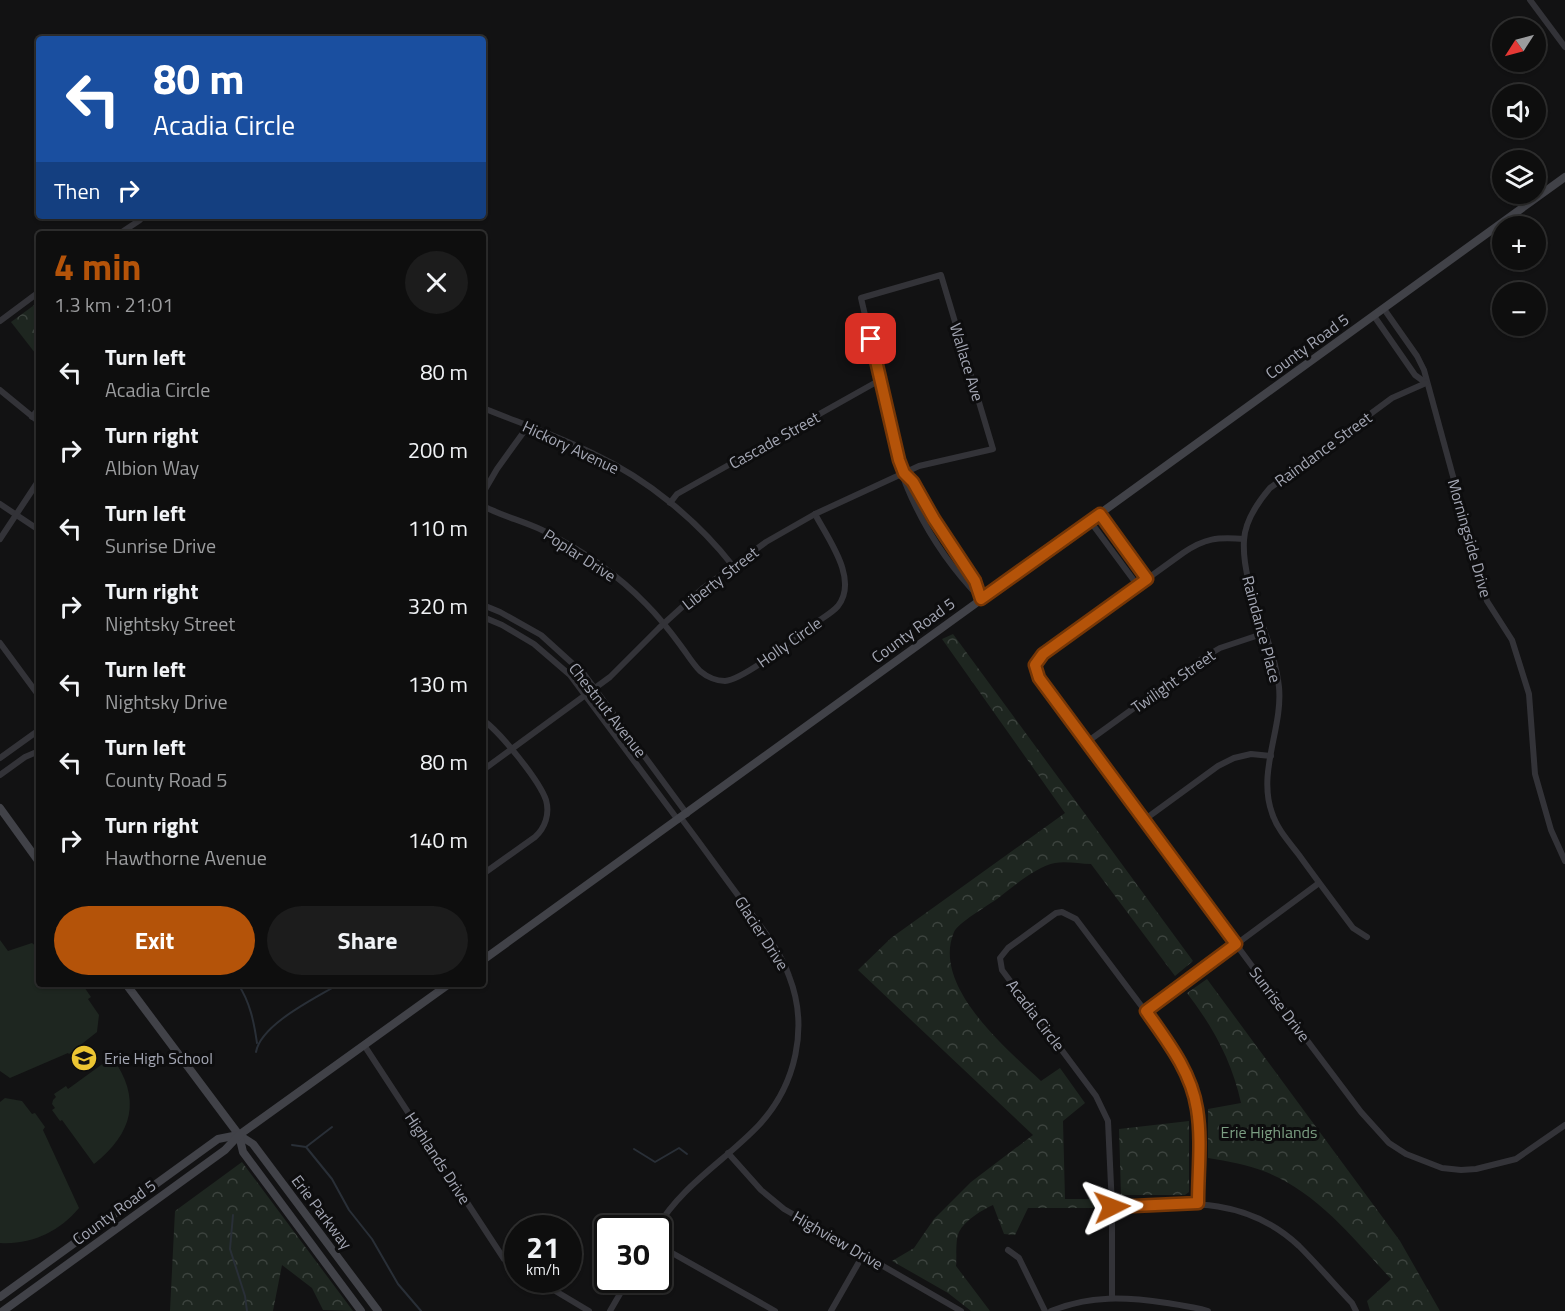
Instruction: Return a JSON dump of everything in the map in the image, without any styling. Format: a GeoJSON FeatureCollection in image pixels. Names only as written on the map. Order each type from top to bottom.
{"type":"FeatureCollection","features":[{"type":"Feature","properties":{"kind":"street"},"geometry":{"type":"LineString","coordinates":[[1530,0],[1565,47]]}},
{"type":"Feature","properties":{"kind":"street","name":"County Road 5"},"geometry":{"type":"LineString","coordinates":[[486,958],[1565,177]]}},
{"type":"Feature","properties":{"kind":"street"},"geometry":{"type":"LineString","coordinates":[[124,231],[140,220]]}},
{"type":"Feature","properties":{"kind":"street","name":"Wallace Ave"},"geometry":{"type":"LineString","coordinates":[[880,380],[861,298],[941,275],[993,449]]}},
{"type":"Feature","properties":{"kind":"street"},"geometry":{"type":"LineString","coordinates":[[0,321],[36,294]]}},
{"type":"Feature","properties":{"kind":"street","name":"Morningside Drive"},"geometry":{"type":"LineString","coordinates":[[1384,309],[1417,356],[1424,370],[1487,602],[1512,640],[1529,694],[1535,774],[1551,830],[1565,861]]}},
{"type":"Feature","properties":{"kind":"street","name":"Morningside Drive"},"geometry":{"type":"LineString","coordinates":[[1374,316],[1415,375],[1426,383]]}},
{"type":"Feature","properties":{"kind":"street"},"geometry":{"type":"LineString","coordinates":[[880,380],[905,484],[925,524],[965,583],[981,599]]}},
{"type":"Feature","properties":{"kind":"street","name":"Cascade Street"},"geometry":{"type":"LineString","coordinates":[[670,503],[677,494],[880,380]]}},
{"type":"Feature","properties":{"kind":"street","name":"Raindance Street"},"geometry":{"type":"LineString","coordinates":[[1244,539],[1259,501],[1270,488],[1392,398],[1426,383]]}},
{"type":"Feature","properties":{"kind":"street"},"geometry":{"type":"LineString","coordinates":[[0,390],[36,420]]}},
{"type":"Feature","properties":{"kind":"street","name":"Hickory Avenue"},"geometry":{"type":"LineString","coordinates":[[486,409],[596,454],[647,485],[670,503],[734,566]]}},
{"type":"Feature","properties":{"kind":"street"},"geometry":{"type":"LineString","coordinates":[[32,417],[36,412]]}},
{"type":"Feature","properties":{"kind":"street"},"geometry":{"type":"LineString","coordinates":[[486,488],[528,426]]}},
{"type":"Feature","properties":{"kind":"street","name":"Liberty Street"},"geometry":{"type":"LineString","coordinates":[[486,768],[610,677],[702,589],[766,542],[815,514],[919,466],[993,449]]}},
{"type":"Feature","properties":{"kind":"street"},"geometry":{"type":"LineString","coordinates":[[904,473],[913,482],[934,519],[975,581],[981,599]]}},
{"type":"Feature","properties":{"kind":"street"},"geometry":{"type":"LineString","coordinates":[[0,539],[36,484]]}},
{"type":"Feature","properties":{"kind":"street"},"geometry":{"type":"LineString","coordinates":[[0,504],[36,528]]}},
{"type":"Feature","properties":{"kind":"street","name":"Poplar Drive"},"geometry":{"type":"LineString","coordinates":[[486,507],[540,529],[578,550],[610,572],[646,603],[664,624]]}},
{"type":"Feature","properties":{"kind":"street","name":"Holly Circle"},"geometry":{"type":"LineString","coordinates":[[664,624],[700,671],[710,678],[727,681],[735,679],[757,665],[813,626],[837,608],[846,587],[845,574],[815,514]]}},
{"type":"Feature","properties":{"kind":"street"},"geometry":{"type":"LineString","coordinates":[[1100,514],[1147,579]]}},
{"type":"Feature","properties":{"kind":"street"},"geometry":{"type":"LineString","coordinates":[[1090,521],[1138,586],[1198,543],[1216,537],[1244,539]]}},
{"type":"Feature","properties":{"kind":"street","name":"Raindance Place"},"geometry":{"type":"LineString","coordinates":[[1244,539],[1245,565],[1274,660],[1279,688],[1277,722],[1267,782],[1271,811],[1280,830],[1353,928],[1367,937]]}},
{"type":"Feature","properties":{"kind":"street","name":"Sunrise Drive"},"geometry":{"type":"LineString","coordinates":[[1138,586],[1043,654],[1035,665],[1039,678],[1361,1112],[1389,1143],[1406,1154],[1442,1168],[1476,1168],[1516,1159],[1565,1125]]}},
{"type":"Feature","properties":{"kind":"street","name":"Chestnut Avenue"},"geometry":{"type":"LineString","coordinates":[[486,606],[541,635],[571,661],[596,688],[682,817]]}},
{"type":"Feature","properties":{"kind":"street","name":"Chestnut Avenue"},"geometry":{"type":"LineString","coordinates":[[486,618],[517,633],[548,654],[570,675],[682,817]]}},
{"type":"Feature","properties":{"kind":"street","name":"Twilight Street"},"geometry":{"type":"LineString","coordinates":[[1087,742],[1203,658],[1220,648],[1265,633]]}},
{"type":"Feature","properties":{"kind":"street"},"geometry":{"type":"LineString","coordinates":[[0,643],[36,692]]}},
{"type":"Feature","properties":{"kind":"street"},"geometry":{"type":"LineString","coordinates":[[486,723],[512,750],[541,789],[546,801],[546,822],[542,830],[486,872]]}},
{"type":"Feature","properties":{"kind":"street"},"geometry":{"type":"LineString","coordinates":[[0,758],[36,732]]}},
{"type":"Feature","properties":{"kind":"street"},"geometry":{"type":"LineString","coordinates":[[0,775],[24,757],[36,752]]}},
{"type":"Feature","properties":{"kind":"street"},"geometry":{"type":"LineString","coordinates":[[1144,820],[1218,766],[1234,758],[1251,754],[1271,756]]}},
{"type":"Feature","properties":{"kind":"street"},"geometry":{"type":"LineString","coordinates":[[0,808],[36,858]]}},
{"type":"Feature","properties":{"kind":"street","name":"Glacier Drive"},"geometry":{"type":"LineString","coordinates":[[666,1215],[671,1207],[766,1117],[787,1082],[797,1047],[797,1008],[790,977],[779,953],[682,817]]}},
{"type":"Feature","properties":{"kind":"street"},"geometry":{"type":"LineString","coordinates":[[1146,1011],[1319,883]]}},
{"type":"Feature","properties":{"kind":"street","name":"Acadia Circle"},"geometry":{"type":"LineString","coordinates":[[1112,1298],[1112,1207],[1108,1121],[1096,1096],[1002,970],[1000,958],[1008,948],[1056,913],[1069,914],[1076,919],[1146,1011],[1178,1058],[1193,1092],[1199,1130],[1198,1203]]}},
{"type":"Feature","properties":{"kind":"street","name":"Erie Parkway"},"geometry":{"type":"LineString","coordinates":[[128,987],[239,1135],[253,1144],[378,1311]]}},
{"type":"Feature","properties":{"kind":"street","name":"County Road 5"},"geometry":{"type":"LineString","coordinates":[[3,1311],[225,1150],[239,1135],[444,987]]}},
{"type":"Feature","properties":{"kind":"street","name":"Highlands Drive"},"geometry":{"type":"LineString","coordinates":[[364,1045],[504,1259]]}},
{"type":"Feature","properties":{"kind":"street","name":"County Road 5"},"geometry":{"type":"LineString","coordinates":[[0,1298],[218,1139],[239,1135]]}},
{"type":"Feature","properties":{"kind":"street","name":"Erie Parkway"},"geometry":{"type":"LineString","coordinates":[[239,1135],[243,1152],[361,1311]]}},
{"type":"Feature","properties":{"kind":"street","name":"Highview Drive"},"geometry":{"type":"LineString","coordinates":[[728,1154],[771,1200],[961,1311]]}},
{"type":"Feature","properties":{"kind":"street"},"geometry":{"type":"LineString","coordinates":[[1112,1207],[1198,1203],[1240,1210],[1255,1216],[1280,1230],[1298,1245],[1352,1303],[1356,1311]]}},
{"type":"Feature","properties":{"kind":"street"},"geometry":{"type":"LineString","coordinates":[[1008,1250],[1019,1258],[1045,1311]]}},
{"type":"Feature","properties":{"kind":"street"},"geometry":{"type":"LineString","coordinates":[[672,1253],[775,1311]]}},
{"type":"Feature","properties":{"kind":"street"},"geometry":{"type":"LineString","coordinates":[[831,1311],[863,1255]]}},
{"type":"Feature","properties":{"kind":"street"},"geometry":{"type":"LineString","coordinates":[[559,1293],[589,1311]]}},
{"type":"Feature","properties":{"kind":"street"},"geometry":{"type":"LineString","coordinates":[[610,1311],[620,1293]]}},
{"type":"Feature","properties":{"kind":"street"},"geometry":{"type":"LineString","coordinates":[[1051,1311],[1078,1302],[1112,1298],[1140,1299],[1208,1311]]}},
{"type":"Feature","properties":{"kind":"green space"},"geometry":{"type":"Polygon","coordinates":[[[36,304],[36,354],[11,322],[36,304]]]}},
{"type":"Feature","properties":{"kind":"green space"},"geometry":{"type":"Polygon","coordinates":[[[953,634],[1193,961],[1175,976],[1091,864],[1059,862],[1040,868],[967,919],[954,932],[950,953],[953,974],[962,994],[976,1015],[992,1034],[1041,1081],[1060,1068],[1085,1103],[1063,1121],[1065,1199],[1097,1199],[1098,1208],[1028,1208],[1015,1235],[1004,1234],[993,1205],[965,1223],[958,1236],[956,1266],[990,1311],[971,1311],[948,1293],[892,1261],[914,1248],[934,1219],[971,1182],[1033,1135],[858,970],[891,938],[1065,813],[942,639],[953,634]]]}},
{"type":"Feature","properties":{"kind":"green space"},"geometry":{"type":"Polygon","coordinates":[[[0,940],[8,951],[32,943],[36,946],[36,987],[84,987],[91,997],[88,999],[99,1015],[97,1032],[69,1054],[10,1078],[0,1071],[0,940]]]}},
{"type":"Feature","properties":{"kind":"green space","name":"Erie Highlands"},"geometry":{"type":"Polygon","coordinates":[[[1207,979],[1400,1241],[1440,1311],[1370,1311],[1367,1301],[1391,1279],[1334,1218],[1285,1181],[1252,1167],[1208,1158],[1208,1109],[1241,1103],[1227,1059],[1205,1019],[1187,993],[1207,979]]]}},
{"type":"Feature","properties":{"kind":"green space"},"geometry":{"type":"Polygon","coordinates":[[[112,1057],[127,1087],[130,1101],[129,1115],[125,1128],[117,1140],[94,1164],[52,1110],[55,1108],[52,1104],[56,1097],[54,1094],[66,1086],[68,1089],[112,1057]]]}},
{"type":"Feature","properties":{"kind":"green space"},"geometry":{"type":"Polygon","coordinates":[[[5,1098],[22,1101],[45,1127],[43,1130],[79,1208],[63,1224],[44,1235],[23,1242],[11,1243],[0,1243],[0,1102],[5,1098]]]}},
{"type":"Feature","properties":{"kind":"green space"},"geometry":{"type":"Polygon","coordinates":[[[1189,1121],[1189,1192],[1185,1195],[1121,1195],[1119,1129],[1189,1121]]]}},
{"type":"Feature","properties":{"kind":"green space"},"geometry":{"type":"Polygon","coordinates":[[[242,1162],[353,1311],[323,1310],[312,1288],[282,1265],[273,1311],[170,1311],[175,1211],[242,1162]]]}},
{"type":"Feature","properties":{"kind":"waterway"},"geometry":{"type":"LineString","coordinates":[[240,987],[251,1012],[257,1043]]}},
{"type":"Feature","properties":{"kind":"waterway"},"geometry":{"type":"LineString","coordinates":[[256,1052],[260,1042],[278,1022],[334,987]]}},
{"type":"Feature","properties":{"kind":"waterway"},"geometry":{"type":"LineString","coordinates":[[306,1147],[332,1127]]}},
{"type":"Feature","properties":{"kind":"waterway"},"geometry":{"type":"LineString","coordinates":[[292,1145],[306,1147],[332,1179],[349,1210],[372,1239],[398,1284],[421,1311]]}},
{"type":"Feature","properties":{"kind":"waterway"},"geometry":{"type":"LineString","coordinates":[[634,1149],[655,1162],[679,1148],[687,1154]]}},
{"type":"Feature","properties":{"kind":"waterway"},"geometry":{"type":"LineString","coordinates":[[233,1215],[230,1249],[245,1296],[247,1311]]}},
{"type":"Feature","properties":{"kind":"place","name":"Erie High School"},"geometry":{"type":"Point","coordinates":[84,1058]}},
{"type":"Feature","properties":{"kind":"route"},"geometry":{"type":"LineString","coordinates":[[871,339],[904,473],[913,482],[934,519],[975,581],[981,599],[1100,514],[1147,579],[1043,654],[1035,665],[1039,678],[1236,944],[1146,1011],[1170,1044],[1187,1074],[1193,1092],[1199,1130],[1198,1203],[1112,1207]]}}]}
